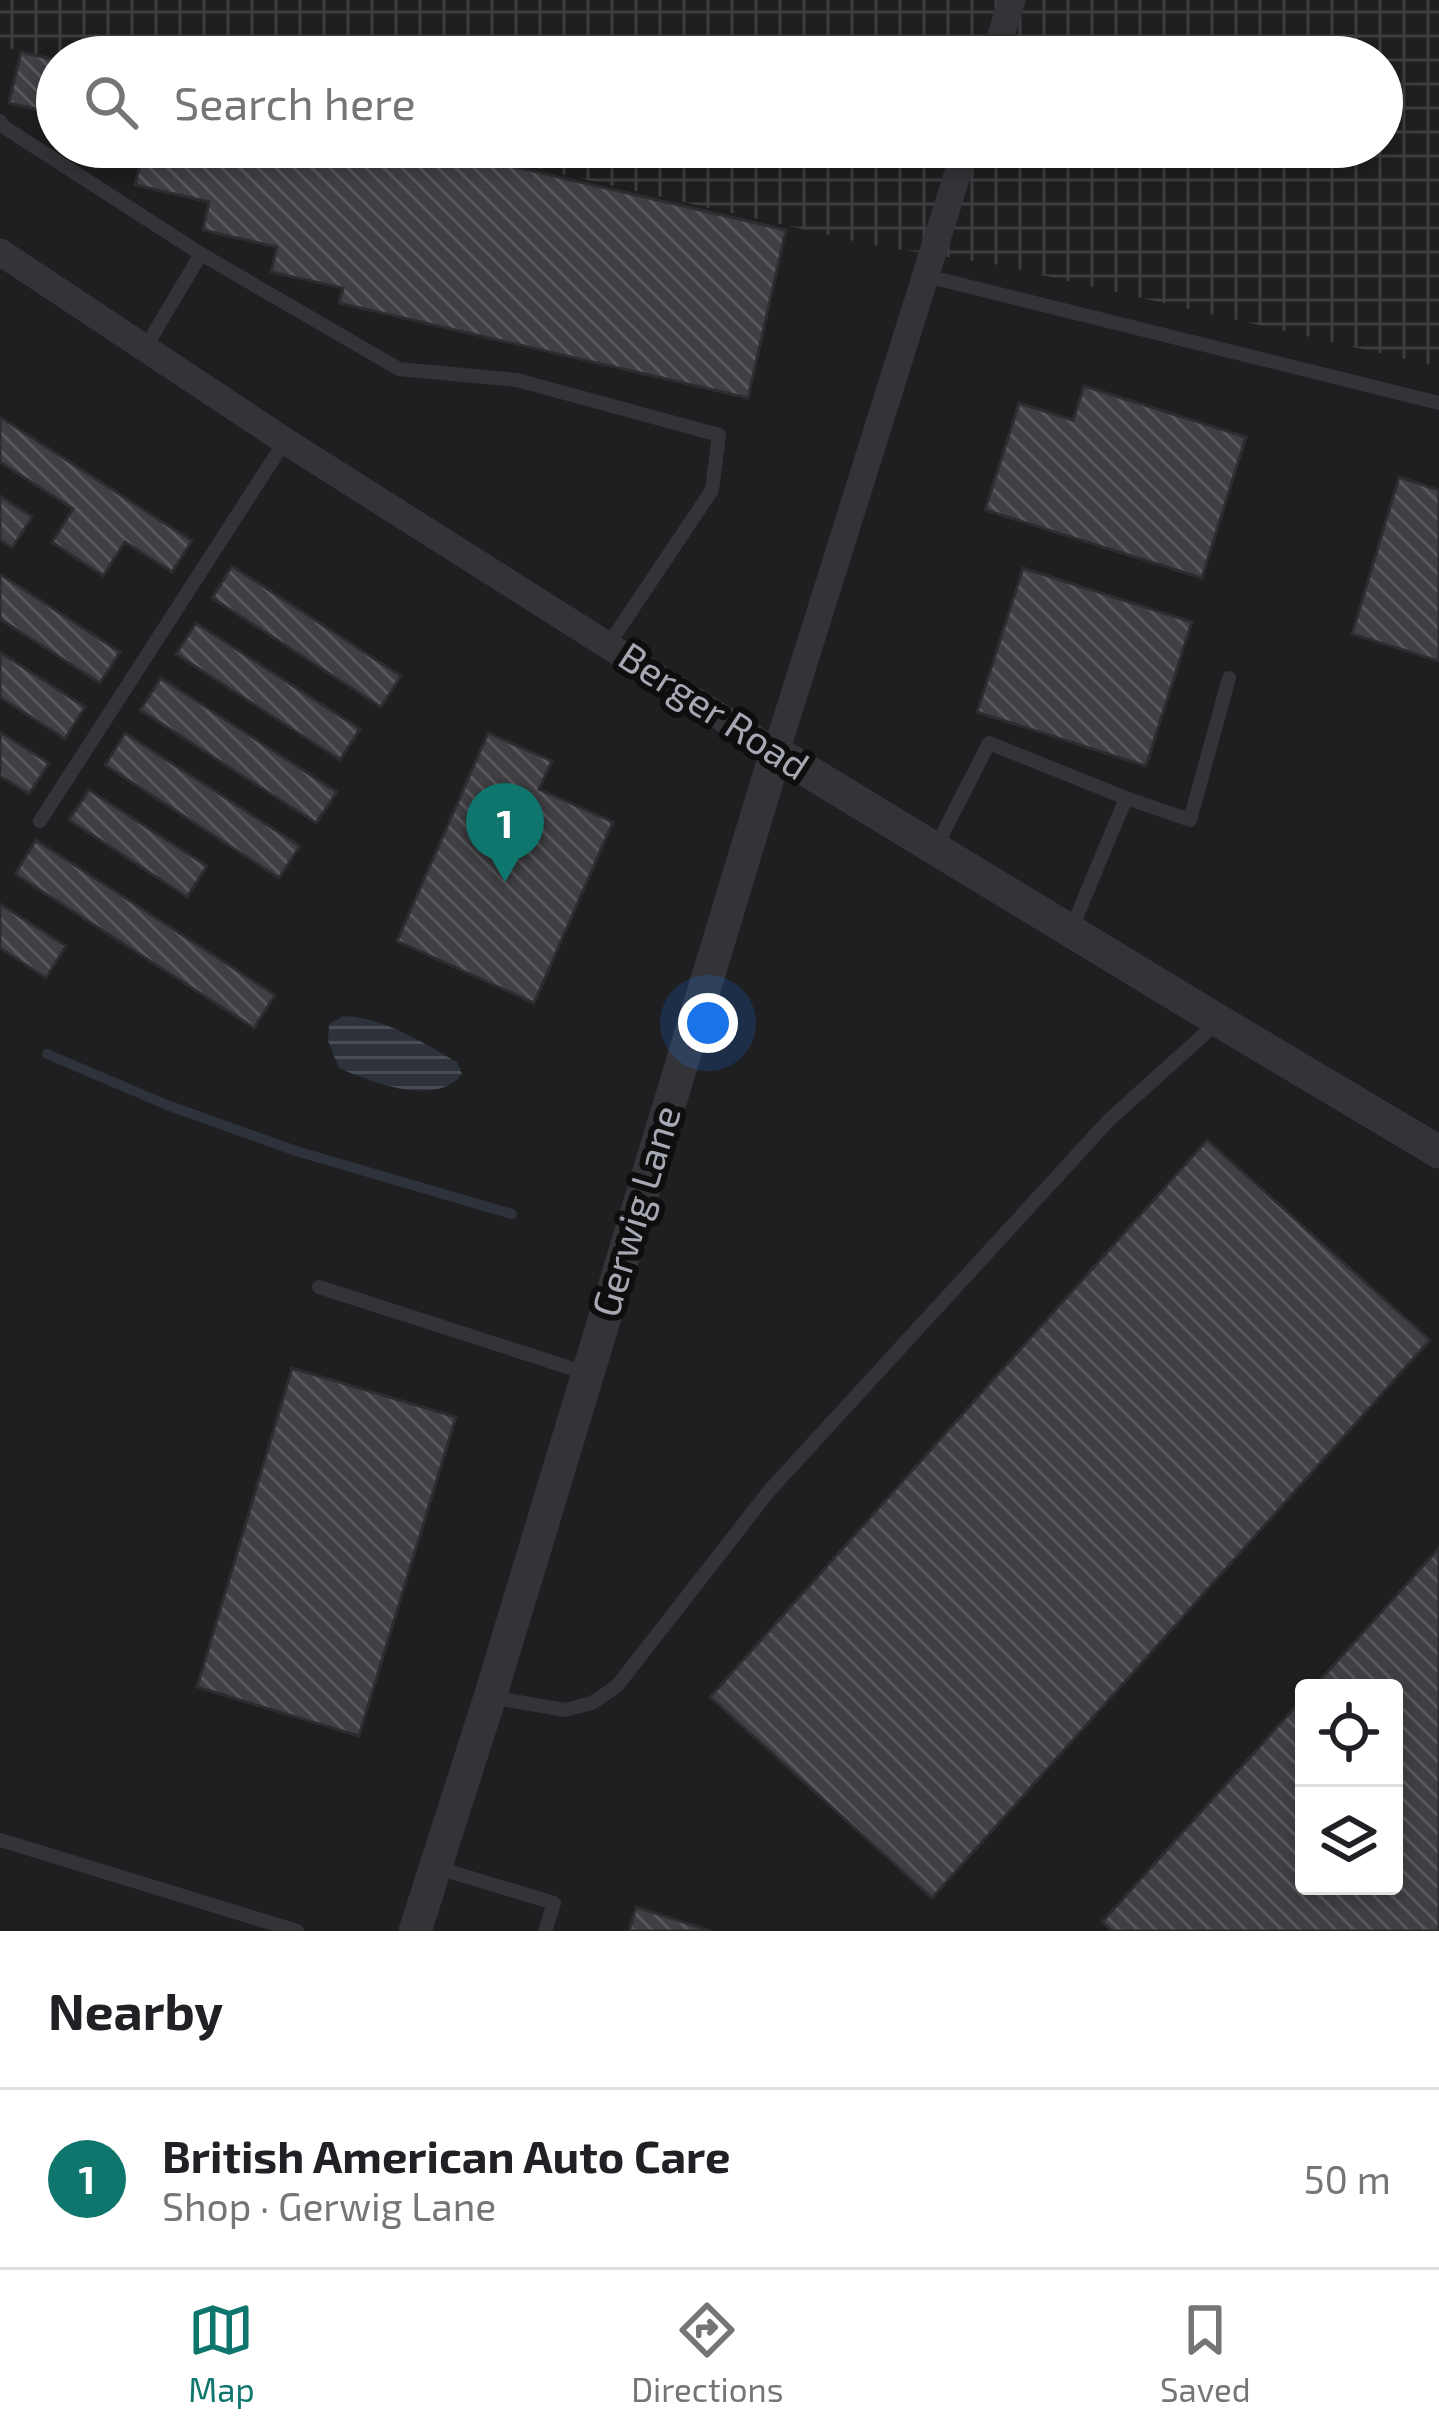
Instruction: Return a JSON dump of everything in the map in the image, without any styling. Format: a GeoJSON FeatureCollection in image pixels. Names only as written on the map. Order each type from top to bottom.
{"type":"FeatureCollection","features":[{"type":"Feature","properties":{"kind":"street"},"geometry":{"type":"LineString","coordinates":[[1001,36],[1012,0]]}},
{"type":"Feature","properties":{"kind":"street","name":"Gerwig Lane"},"geometry":{"type":"LineString","coordinates":[[415,1931],[959,168]]}},
{"type":"Feature","properties":{"kind":"street","name":"Berger Road"},"geometry":{"type":"LineString","coordinates":[[0,252],[285,441],[776,752],[1439,1152]]}},
{"type":"Feature","properties":{"kind":"lane"},"geometry":{"type":"LineString","coordinates":[[0,121],[36,148]]}},
{"type":"Feature","properties":{"kind":"lane"},"geometry":{"type":"LineString","coordinates":[[68,168],[202,254],[399,368],[517,380],[719,435],[712,490],[609,644]]}},
{"type":"Feature","properties":{"kind":"lane"},"geometry":{"type":"LineString","coordinates":[[145,348],[202,254]]}},
{"type":"Feature","properties":{"kind":"lane"},"geometry":{"type":"LineString","coordinates":[[926,276],[1439,404]]}},
{"type":"Feature","properties":{"kind":"lane"},"geometry":{"type":"LineString","coordinates":[[40,820],[285,441]]}},
{"type":"Feature","properties":{"kind":"lane"},"geometry":{"type":"LineString","coordinates":[[935,849],[989,743],[1190,820],[1229,678]]}},
{"type":"Feature","properties":{"kind":"lane"},"geometry":{"type":"LineString","coordinates":[[1071,930],[1126,798]]}},
{"type":"Feature","properties":{"kind":"lane"},"geometry":{"type":"LineString","coordinates":[[490,1697],[565,1710],[592,1703],[616,1686],[769,1491],[1109,1120],[1219,1022]]}},
{"type":"Feature","properties":{"kind":"lane"},"geometry":{"type":"LineString","coordinates":[[319,1287],[586,1373]]}},
{"type":"Feature","properties":{"kind":"lane"},"geometry":{"type":"LineString","coordinates":[[0,1840],[297,1931]]}},
{"type":"Feature","properties":{"kind":"lane"},"geometry":{"type":"LineString","coordinates":[[435,1867],[554,1903],[545,1931]]}},
{"type":"Feature","properties":{"kind":"shaded area"},"geometry":{"type":"Polygon","coordinates":[[[0,0],[1439,0],[1439,367],[999,265],[871,245],[536,168],[1403,168],[1403,36],[36,36],[36,54],[0,46],[0,0]]]}},
{"type":"Feature","properties":{"kind":"shaded area"},"geometry":{"type":"Polygon","coordinates":[[[0,46],[36,54],[36,168],[536,168],[871,245],[999,265],[1439,367],[1439,1931],[0,1931],[0,46]]]}},
{"type":"Feature","properties":{"kind":"shaded area"},"geometry":{"type":"Polygon","coordinates":[[[344,1016],[403,1032],[457,1062],[462,1074],[451,1084],[420,1091],[385,1085],[339,1068],[328,1041],[329,1024],[344,1016]]]}},
{"type":"Feature","properties":{"kind":"building"},"geometry":{"type":"Polygon","coordinates":[[[21,52],[36,55],[36,109],[9,103],[21,52]]]}},
{"type":"Feature","properties":{"kind":"building"},"geometry":{"type":"Polygon","coordinates":[[[139,168],[520,168],[786,230],[748,398],[339,303],[343,288],[271,272],[277,247],[203,230],[209,202],[135,185],[139,168]]]}},
{"type":"Feature","properties":{"kind":"building"},"geometry":{"type":"Polygon","coordinates":[[[1084,386],[1246,437],[1202,578],[985,510],[1019,403],[1073,420],[1084,386]]]}},
{"type":"Feature","properties":{"kind":"building"},"geometry":{"type":"Polygon","coordinates":[[[0,417],[192,541],[172,572],[125,542],[103,576],[52,542],[73,509],[0,462],[0,417]]]}},
{"type":"Feature","properties":{"kind":"building"},"geometry":{"type":"Polygon","coordinates":[[[1399,477],[1439,490],[1439,661],[1352,634],[1399,477]]]}},
{"type":"Feature","properties":{"kind":"building"},"geometry":{"type":"Polygon","coordinates":[[[0,496],[32,517],[12,548],[0,540],[0,496]]]}},
{"type":"Feature","properties":{"kind":"building"},"geometry":{"type":"Polygon","coordinates":[[[232,566],[401,676],[381,707],[212,598],[232,566]]]}},
{"type":"Feature","properties":{"kind":"building"},"geometry":{"type":"Polygon","coordinates":[[[1023,568],[1192,622],[1146,766],[977,712],[1023,568]]]}},
{"type":"Feature","properties":{"kind":"building"},"geometry":{"type":"Polygon","coordinates":[[[0,574],[120,652],[100,683],[0,619],[0,574]]]}},
{"type":"Feature","properties":{"kind":"building"},"geometry":{"type":"Polygon","coordinates":[[[196,623],[360,729],[340,760],[176,654],[196,623]]]}},
{"type":"Feature","properties":{"kind":"building"},"geometry":{"type":"Polygon","coordinates":[[[0,652],[85,707],[65,739],[0,697],[0,652]]]}},
{"type":"Feature","properties":{"kind":"building"},"geometry":{"type":"Polygon","coordinates":[[[161,678],[337,792],[316,823],[140,710],[161,678]]]}},
{"type":"Feature","properties":{"kind":"building"},"geometry":{"type":"Polygon","coordinates":[[[0,732],[49,763],[29,794],[0,776],[0,732]]]}},
{"type":"Feature","properties":{"kind":"building"},"geometry":{"type":"Polygon","coordinates":[[[125,733],[300,846],[279,878],[105,765],[125,733]]]}},
{"type":"Feature","properties":{"kind":"building"},"geometry":{"type":"Polygon","coordinates":[[[488,733],[552,761],[539,789],[613,822],[534,1003],[397,941],[488,733]]]}},
{"type":"Feature","properties":{"kind":"building"},"geometry":{"type":"Polygon","coordinates":[[[89,790],[207,866],[187,897],[69,820],[89,790]]]}},
{"type":"Feature","properties":{"kind":"building"},"geometry":{"type":"Polygon","coordinates":[[[36,840],[275,995],[254,1028],[15,874],[36,840]]]}},
{"type":"Feature","properties":{"kind":"building"},"geometry":{"type":"Polygon","coordinates":[[[0,904],[66,946],[46,978],[0,948],[0,904]]]}},
{"type":"Feature","properties":{"kind":"building"},"geometry":{"type":"Polygon","coordinates":[[[1207,1140],[1430,1340],[932,1898],[710,1697],[1207,1140]]]}},
{"type":"Feature","properties":{"kind":"building"},"geometry":{"type":"Polygon","coordinates":[[[292,1368],[456,1417],[359,1736],[197,1687],[292,1368]]]}},
{"type":"Feature","properties":{"kind":"building"},"geometry":{"type":"Polygon","coordinates":[[[1439,1548],[1439,1931],[1112,1931],[1102,1922],[1295,1707],[1295,1895],[1403,1895],[1403,1679],[1321,1679],[1439,1548]]]}},
{"type":"Feature","properties":{"kind":"building"},"geometry":{"type":"Polygon","coordinates":[[[636,1907],[711,1931],[629,1931],[636,1907]]]}},
{"type":"Feature","properties":{"kind":"waterway"},"geometry":{"type":"LineString","coordinates":[[47,1054],[167,1105],[296,1151],[512,1214]]}},
{"type":"Feature","properties":{"kind":"place","name":"British American Auto Care"},"geometry":{"type":"Point","coordinates":[505,882]}}]}
